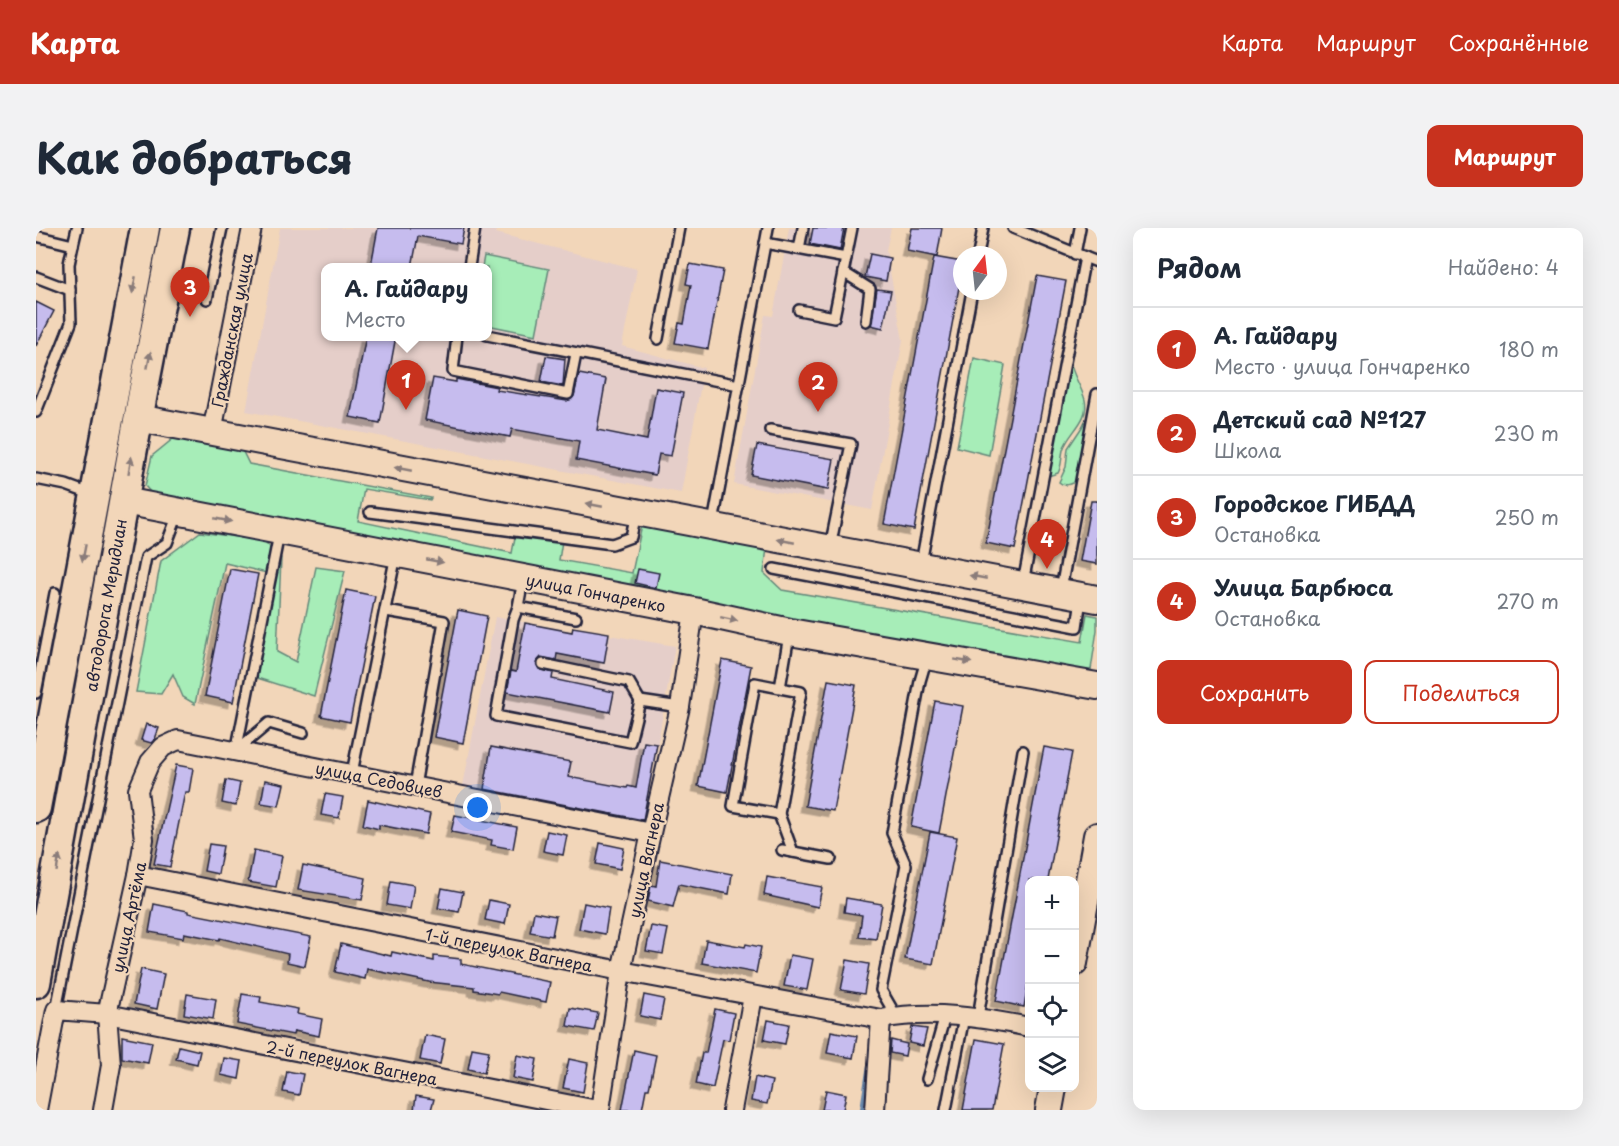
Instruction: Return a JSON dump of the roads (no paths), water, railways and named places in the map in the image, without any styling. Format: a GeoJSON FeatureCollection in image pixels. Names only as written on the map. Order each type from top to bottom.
{"type":"FeatureCollection","features":[{"type":"Feature","properties":{"kind":"main road","name":"автодорога Меридиан"},"geometry":{"type":"LineString","coordinates":[[36,808],[145,228]]}},
{"type":"Feature","properties":{"kind":"main road","name":"автодорога Меридиан"},"geometry":{"type":"LineString","coordinates":[[36,983],[138,418],[175,228]]}},
{"type":"Feature","properties":{"kind":"main road"},"geometry":{"type":"LineString","coordinates":[[110,412],[138,418]]}},
{"type":"Feature","properties":{"kind":"main road","name":"улица Гончаренко"},"geometry":{"type":"LineString","coordinates":[[95,496],[124,501]]}},
{"type":"Feature","properties":{"kind":"street","name":"Гражданская улица"},"geometry":{"type":"LineString","coordinates":[[212,432],[252,228]]}},
{"type":"Feature","properties":{"kind":"street"},"geometry":{"type":"LineString","coordinates":[[138,418],[1080,596]]}},
{"type":"Feature","properties":{"kind":"street","name":"улица Гончаренко"},"geometry":{"type":"LineString","coordinates":[[124,501],[694,611],[790,632],[928,654],[1097,686]]}},
{"type":"Feature","properties":{"kind":"street","name":"улица Вагнера"},"geometry":{"type":"LineString","coordinates":[[599,1110],[621,971],[680,707],[694,611]]}},
{"type":"Feature","properties":{"kind":"street","name":"улица Седовцев"},"geometry":{"type":"LineString","coordinates":[[178,740],[651,833]]}},
{"type":"Feature","properties":{"kind":"street","name":"улица Артёма"},"geometry":{"type":"LineString","coordinates":[[102,1110],[111,1065],[107,1014],[144,839],[138,790],[150,762],[163,747],[178,740]]}},
{"type":"Feature","properties":{"kind":"street"},"geometry":{"type":"LineString","coordinates":[[1079,935],[1097,836]]}},
{"type":"Feature","properties":{"kind":"street","name":"1-й переулок Вагнера"},"geometry":{"type":"LineString","coordinates":[[138,875],[753,996],[889,1018],[918,1014],[971,1017],[1025,1026]]}},
{"type":"Feature","properties":{"kind":"street"},"geometry":{"type":"LineString","coordinates":[[732,1110],[753,996]]}},
{"type":"Feature","properties":{"kind":"street"},"geometry":{"type":"LineString","coordinates":[[37,1110],[56,1010]]}},
{"type":"Feature","properties":{"kind":"street","name":"2-й переулок Вагнера"},"geometry":{"type":"LineString","coordinates":[[56,1010],[107,1014],[599,1110]]}},
{"type":"Feature","properties":{"kind":"street"},"geometry":{"type":"LineString","coordinates":[[875,1110],[889,1018]]}},
{"type":"Feature","properties":{"kind":"street"},"geometry":{"type":"LineString","coordinates":[[1049,1110],[1052,1092]]}},
{"type":"Feature","properties":{"kind":"lane"},"geometry":{"type":"LineString","coordinates":[[36,412],[71,323],[69,264],[77,228]]}},
{"type":"Feature","properties":{"kind":"lane"},"geometry":{"type":"LineString","coordinates":[[207,299],[222,228]]}},
{"type":"Feature","properties":{"kind":"lane"},"geometry":{"type":"LineString","coordinates":[[470,263],[476,228]]}},
{"type":"Feature","properties":{"kind":"lane"},"geometry":{"type":"LineString","coordinates":[[658,339],[679,228]]}},
{"type":"Feature","properties":{"kind":"lane"},"geometry":{"type":"LineString","coordinates":[[712,527],[768,228]]}},
{"type":"Feature","properties":{"kind":"lane"},"geometry":{"type":"LineString","coordinates":[[799,249],[803,228]]}},
{"type":"Feature","properties":{"kind":"lane"},"geometry":{"type":"LineString","coordinates":[[799,310],[834,316],[852,228]]}},
{"type":"Feature","properties":{"kind":"lane"},"geometry":{"type":"LineString","coordinates":[[980,246],[983,228]]}},
{"type":"Feature","properties":{"kind":"lane"},"geometry":{"type":"LineString","coordinates":[[1013,228],[1097,262]]}},
{"type":"Feature","properties":{"kind":"lane"},"geometry":{"type":"LineString","coordinates":[[1022,585],[1080,255],[1080,228]]}},
{"type":"Feature","properties":{"kind":"lane"},"geometry":{"type":"LineString","coordinates":[[36,236],[73,245]]}},
{"type":"Feature","properties":{"kind":"lane"},"geometry":{"type":"LineString","coordinates":[[765,243],[846,258]]}},
{"type":"Feature","properties":{"kind":"lane"},"geometry":{"type":"LineString","coordinates":[[843,272],[870,289],[866,321]]}},
{"type":"Feature","properties":{"kind":"lane"},"geometry":{"type":"LineString","coordinates":[[36,277],[70,290]]}},
{"type":"Feature","properties":{"kind":"lane"},"geometry":{"type":"LineString","coordinates":[[920,566],[970,300]]}},
{"type":"Feature","properties":{"kind":"lane"},"geometry":{"type":"LineString","coordinates":[[492,336],[739,386]]}},
{"type":"Feature","properties":{"kind":"lane"},"geometry":{"type":"LineString","coordinates":[[457,341],[453,371],[568,394],[576,354]]}},
{"type":"Feature","properties":{"kind":"lane"},"geometry":{"type":"LineString","coordinates":[[774,569],[1077,627],[1097,394]]}},
{"type":"Feature","properties":{"kind":"lane"},"geometry":{"type":"LineString","coordinates":[[770,430],[851,444],[830,549]]}},
{"type":"Feature","properties":{"kind":"lane"},"geometry":{"type":"LineString","coordinates":[[36,479],[66,485],[95,496]]}},
{"type":"Feature","properties":{"kind":"lane"},"geometry":{"type":"LineString","coordinates":[[56,1010],[146,557],[167,543],[178,511]]}},
{"type":"Feature","properties":{"kind":"lane"},"geometry":{"type":"LineString","coordinates":[[370,512],[612,544],[631,537],[636,513]]}},
{"type":"Feature","properties":{"kind":"lane"},"geometry":{"type":"LineString","coordinates":[[236,752],[280,531]]}},
{"type":"Feature","properties":{"kind":"lane"},"geometry":{"type":"LineString","coordinates":[[352,773],[397,554]]}},
{"type":"Feature","properties":{"kind":"lane"},"geometry":{"type":"LineString","coordinates":[[523,578],[496,716],[630,741],[640,701],[629,682],[543,664]]}},
{"type":"Feature","properties":{"kind":"lane"},"geometry":{"type":"LineString","coordinates":[[36,693],[55,593]]}},
{"type":"Feature","properties":{"kind":"lane"},"geometry":{"type":"LineString","coordinates":[[518,607],[576,618]]}},
{"type":"Feature","properties":{"kind":"lane"},"geometry":{"type":"LineString","coordinates":[[386,611],[444,621],[415,786]]}},
{"type":"Feature","properties":{"kind":"lane"},"geometry":{"type":"LineString","coordinates":[[780,688],[790,632]]}},
{"type":"Feature","properties":{"kind":"lane"},"geometry":{"type":"LineString","coordinates":[[889,1018],[881,990],[906,866],[892,833],[920,681],[928,654]]}},
{"type":"Feature","properties":{"kind":"lane"},"geometry":{"type":"LineString","coordinates":[[779,814],[733,806],[755,683],[801,692],[779,814],[793,852]]}},
{"type":"Feature","properties":{"kind":"lane"},"geometry":{"type":"LineString","coordinates":[[640,701],[680,707]]}},
{"type":"Feature","properties":{"kind":"lane"},"geometry":{"type":"LineString","coordinates":[[236,752],[269,723],[303,733]]}},
{"type":"Feature","properties":{"kind":"lane"},"geometry":{"type":"LineString","coordinates":[[946,1110],[971,1017],[1023,751]]}},
{"type":"Feature","properties":{"kind":"lane"},"geometry":{"type":"LineString","coordinates":[[782,850],[831,858]]}},
{"type":"Feature","properties":{"kind":"lane"},"geometry":{"type":"LineString","coordinates":[[927,1079],[945,1016]]}},
{"type":"Feature","properties":{"kind":"waterway"},"geometry":{"type":"LineString","coordinates":[[862,1110],[869,1066]]}},
{"type":"Feature","properties":{"kind":"place","name":"Городское ГИБДД"},"geometry":{"type":"Point","coordinates":[190,317]}},
{"type":"Feature","properties":{"kind":"place","name":"А. Гайдару"},"geometry":{"type":"Point","coordinates":[406,410]}},
{"type":"Feature","properties":{"kind":"place","name":"Детский сад №127"},"geometry":{"type":"Point","coordinates":[818,412]}},
{"type":"Feature","properties":{"kind":"place","name":"Улица Барбюса"},"geometry":{"type":"Point","coordinates":[1047,569]}}]}
